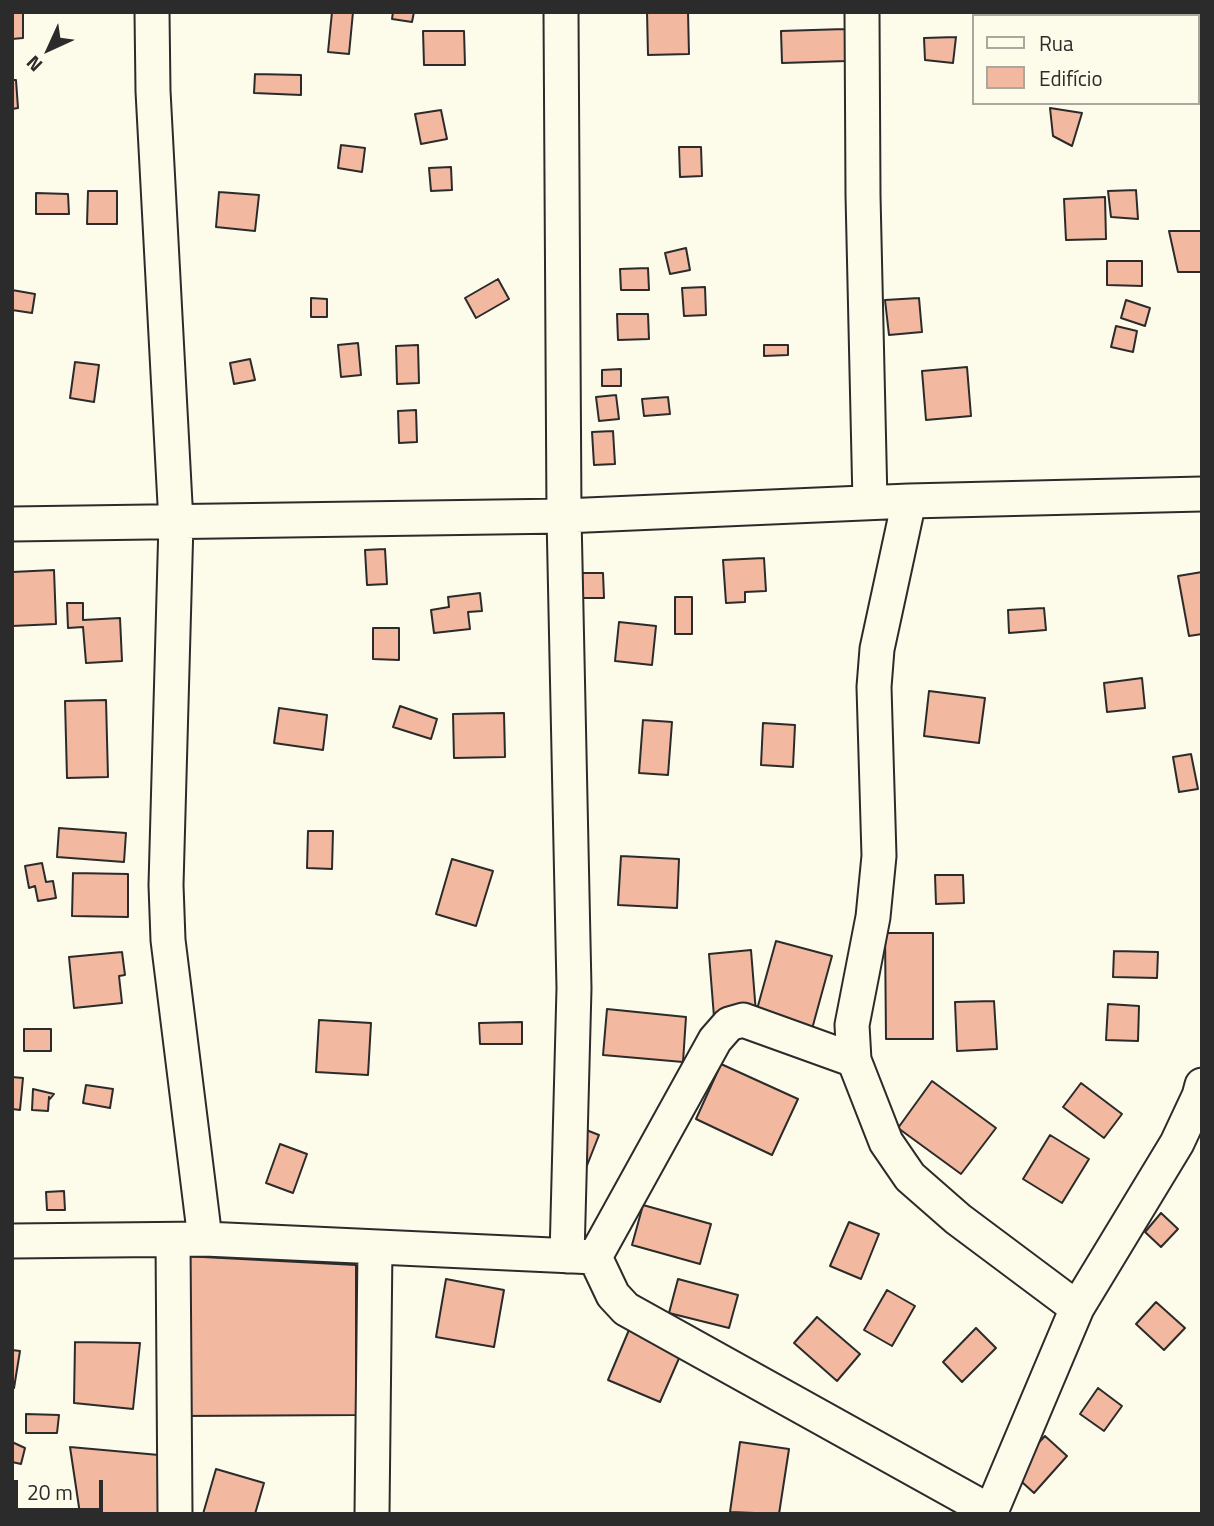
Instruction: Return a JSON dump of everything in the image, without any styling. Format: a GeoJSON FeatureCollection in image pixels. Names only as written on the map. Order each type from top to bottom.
{"type":"FeatureCollection","features":[{"type":"Feature","properties":{"kind":"street"},"geometry":{"type":"LineString","coordinates":[[152,12],[153,91],[176,523],[166,885],[189,1240],[175,1514]]}},
{"type":"Feature","properties":{"kind":"street"},"geometry":{"type":"LineString","coordinates":[[561,12],[565,516],[581,1256],[626,1310],[990,1513],[1077,1308],[1177,1143],[1202,1085]]}},
{"type":"Feature","properties":{"kind":"street"},"geometry":{"type":"LineString","coordinates":[[862,12],[870,502]]}},
{"type":"Feature","properties":{"kind":"street"},"geometry":{"type":"LineString","coordinates":[[12,524],[565,516],[870,502],[1202,494]]}},
{"type":"Feature","properties":{"kind":"street"},"geometry":{"type":"LineString","coordinates":[[909,501],[877,649],[874,687],[879,856],[873,916],[852,1025],[854,1060],[886,1142],[910,1177],[958,1219],[1077,1308]]}},
{"type":"Feature","properties":{"kind":"street"},"geometry":{"type":"LineString","coordinates":[[581,1256],[715,1040],[729,1024],[743,1020],[854,1060]]}},
{"type":"Feature","properties":{"kind":"street"},"geometry":{"type":"LineString","coordinates":[[12,1241],[189,1240],[581,1256]]}},
{"type":"Feature","properties":{"kind":"street"},"geometry":{"type":"LineString","coordinates":[[372,1514],[375,1247]]}},
{"type":"Feature","properties":{"kind":"building"},"geometry":{"type":"Polygon","coordinates":[[[12,12],[23,12],[23,38],[12,39],[12,12]]]}},
{"type":"Feature","properties":{"kind":"building"},"geometry":{"type":"Polygon","coordinates":[[[332,12],[353,12],[349,54],[328,52],[332,12]]]}},
{"type":"Feature","properties":{"kind":"building"},"geometry":{"type":"Polygon","coordinates":[[[393,12],[414,12],[412,22],[392,19],[393,12]]]}},
{"type":"Feature","properties":{"kind":"building"},"geometry":{"type":"Polygon","coordinates":[[[647,12],[688,12],[689,54],[648,55],[647,12]]]}},
{"type":"Feature","properties":{"kind":"building"},"geometry":{"type":"Polygon","coordinates":[[[845,29],[847,61],[782,63],[781,31],[845,29]]]}},
{"type":"Feature","properties":{"kind":"building"},"geometry":{"type":"Polygon","coordinates":[[[423,31],[464,31],[465,65],[424,65],[423,31]]]}},
{"type":"Feature","properties":{"kind":"building"},"geometry":{"type":"Polygon","coordinates":[[[956,37],[953,63],[925,60],[924,38],[956,37]]]}},
{"type":"Feature","properties":{"kind":"building"},"geometry":{"type":"Polygon","coordinates":[[[255,74],[301,75],[301,95],[254,93],[255,74]]]}},
{"type":"Feature","properties":{"kind":"building"},"geometry":{"type":"Polygon","coordinates":[[[12,80],[16,80],[18,108],[12,109],[12,80]]]}},
{"type":"Feature","properties":{"kind":"building"},"geometry":{"type":"Polygon","coordinates":[[[1050,108],[1082,113],[1072,146],[1053,136],[1050,108]]]}},
{"type":"Feature","properties":{"kind":"building"},"geometry":{"type":"Polygon","coordinates":[[[441,110],[447,139],[421,144],[415,114],[441,110]]]}},
{"type":"Feature","properties":{"kind":"building"},"geometry":{"type":"Polygon","coordinates":[[[341,145],[365,148],[362,172],[338,168],[341,145]]]}},
{"type":"Feature","properties":{"kind":"building"},"geometry":{"type":"Polygon","coordinates":[[[679,147],[701,147],[702,176],[680,177],[679,147]]]}},
{"type":"Feature","properties":{"kind":"building"},"geometry":{"type":"Polygon","coordinates":[[[451,167],[452,190],[431,191],[429,168],[451,167]]]}},
{"type":"Feature","properties":{"kind":"building"},"geometry":{"type":"Polygon","coordinates":[[[1136,190],[1138,219],[1111,217],[1108,191],[1136,190]]]}},
{"type":"Feature","properties":{"kind":"building"},"geometry":{"type":"Polygon","coordinates":[[[88,191],[117,191],[117,224],[87,224],[88,191]]]}},
{"type":"Feature","properties":{"kind":"building"},"geometry":{"type":"Polygon","coordinates":[[[219,192],[259,195],[255,231],[216,227],[219,192]]]}},
{"type":"Feature","properties":{"kind":"building"},"geometry":{"type":"Polygon","coordinates":[[[36,193],[68,194],[69,214],[36,214],[36,193]]]}},
{"type":"Feature","properties":{"kind":"building"},"geometry":{"type":"Polygon","coordinates":[[[1105,197],[1106,239],[1066,240],[1064,199],[1105,197]]]}},
{"type":"Feature","properties":{"kind":"building"},"geometry":{"type":"Polygon","coordinates":[[[1169,231],[1202,231],[1202,272],[1178,272],[1169,231]]]}},
{"type":"Feature","properties":{"kind":"building"},"geometry":{"type":"Polygon","coordinates":[[[686,248],[690,270],[670,274],[665,253],[686,248]]]}},
{"type":"Feature","properties":{"kind":"building"},"geometry":{"type":"Polygon","coordinates":[[[1107,261],[1142,261],[1142,286],[1107,285],[1107,261]]]}},
{"type":"Feature","properties":{"kind":"building"},"geometry":{"type":"Polygon","coordinates":[[[648,268],[649,290],[621,290],[620,269],[648,268]]]}},
{"type":"Feature","properties":{"kind":"building"},"geometry":{"type":"Polygon","coordinates":[[[498,279],[509,299],[476,318],[465,298],[498,279]]]}},
{"type":"Feature","properties":{"kind":"building"},"geometry":{"type":"Polygon","coordinates":[[[705,287],[706,315],[684,316],[682,288],[705,287]]]}},
{"type":"Feature","properties":{"kind":"building"},"geometry":{"type":"Polygon","coordinates":[[[12,290],[35,294],[32,313],[12,310],[12,290]]]}},
{"type":"Feature","properties":{"kind":"building"},"geometry":{"type":"Polygon","coordinates":[[[311,298],[327,299],[327,317],[311,317],[311,298]]]}},
{"type":"Feature","properties":{"kind":"building"},"geometry":{"type":"Polygon","coordinates":[[[919,298],[922,332],[889,335],[885,300],[919,298]]]}},
{"type":"Feature","properties":{"kind":"building"},"geometry":{"type":"Polygon","coordinates":[[[1126,300],[1150,308],[1145,326],[1121,318],[1126,300]]]}},
{"type":"Feature","properties":{"kind":"building"},"geometry":{"type":"Polygon","coordinates":[[[617,314],[648,314],[649,339],[618,340],[617,314]]]}},
{"type":"Feature","properties":{"kind":"building"},"geometry":{"type":"Polygon","coordinates":[[[1116,326],[1137,331],[1133,352],[1111,347],[1116,326]]]}},
{"type":"Feature","properties":{"kind":"building"},"geometry":{"type":"Polygon","coordinates":[[[358,343],[361,375],[341,377],[338,345],[358,343]]]}},
{"type":"Feature","properties":{"kind":"building"},"geometry":{"type":"Polygon","coordinates":[[[418,345],[419,383],[397,384],[396,346],[418,345]]]}},
{"type":"Feature","properties":{"kind":"building"},"geometry":{"type":"Polygon","coordinates":[[[764,345],[788,345],[788,355],[764,356],[764,345]]]}},
{"type":"Feature","properties":{"kind":"building"},"geometry":{"type":"Polygon","coordinates":[[[250,359],[255,380],[234,384],[230,363],[250,359]]]}},
{"type":"Feature","properties":{"kind":"building"},"geometry":{"type":"Polygon","coordinates":[[[75,362],[99,365],[94,402],[70,398],[75,362]]]}},
{"type":"Feature","properties":{"kind":"building"},"geometry":{"type":"Polygon","coordinates":[[[967,367],[971,416],[926,420],[922,371],[967,367]]]}},
{"type":"Feature","properties":{"kind":"building"},"geometry":{"type":"Polygon","coordinates":[[[621,369],[621,386],[602,386],[602,370],[621,369]]]}},
{"type":"Feature","properties":{"kind":"building"},"geometry":{"type":"Polygon","coordinates":[[[616,395],[619,419],[599,421],[596,397],[616,395]]]}},
{"type":"Feature","properties":{"kind":"building"},"geometry":{"type":"Polygon","coordinates":[[[668,397],[670,414],[644,416],[642,399],[668,397]]]}},
{"type":"Feature","properties":{"kind":"building"},"geometry":{"type":"Polygon","coordinates":[[[416,410],[417,442],[399,443],[398,411],[416,410]]]}},
{"type":"Feature","properties":{"kind":"building"},"geometry":{"type":"Polygon","coordinates":[[[613,431],[615,464],[594,465],[592,432],[613,431]]]}},
{"type":"Feature","properties":{"kind":"building"},"geometry":{"type":"Polygon","coordinates":[[[385,549],[387,584],[367,585],[365,550],[385,549]]]}},
{"type":"Feature","properties":{"kind":"building"},"geometry":{"type":"Polygon","coordinates":[[[764,558],[766,591],[745,592],[745,602],[726,603],[723,560],[764,558]]]}},
{"type":"Feature","properties":{"kind":"building"},"geometry":{"type":"Polygon","coordinates":[[[54,570],[56,624],[12,626],[12,572],[54,570]]]}},
{"type":"Feature","properties":{"kind":"building"},"geometry":{"type":"Polygon","coordinates":[[[1202,572],[1202,634],[1189,636],[1178,576],[1202,572]]]}},
{"type":"Feature","properties":{"kind":"building"},"geometry":{"type":"Polygon","coordinates":[[[581,573],[603,573],[604,598],[582,598],[581,573]]]}},
{"type":"Feature","properties":{"kind":"building"},"geometry":{"type":"Polygon","coordinates":[[[480,593],[482,611],[468,612],[470,629],[434,633],[431,610],[449,607],[448,597],[480,593]]]}},
{"type":"Feature","properties":{"kind":"building"},"geometry":{"type":"Polygon","coordinates":[[[675,597],[692,597],[692,634],[675,634],[675,597]]]}},
{"type":"Feature","properties":{"kind":"building"},"geometry":{"type":"Polygon","coordinates":[[[67,603],[83,603],[83,620],[120,618],[122,661],[86,663],[83,627],[68,628],[67,603]]]}},
{"type":"Feature","properties":{"kind":"building"},"geometry":{"type":"Polygon","coordinates":[[[1044,608],[1046,630],[1009,633],[1008,610],[1044,608]]]}},
{"type":"Feature","properties":{"kind":"building"},"geometry":{"type":"Polygon","coordinates":[[[619,622],[656,626],[652,665],[615,661],[619,622]]]}},
{"type":"Feature","properties":{"kind":"building"},"geometry":{"type":"Polygon","coordinates":[[[373,628],[399,628],[399,660],[373,659],[373,628]]]}},
{"type":"Feature","properties":{"kind":"building"},"geometry":{"type":"Polygon","coordinates":[[[1142,678],[1145,708],[1107,712],[1104,683],[1142,678]]]}},
{"type":"Feature","properties":{"kind":"building"},"geometry":{"type":"Polygon","coordinates":[[[929,691],[985,698],[979,743],[924,736],[929,691]]]}},
{"type":"Feature","properties":{"kind":"building"},"geometry":{"type":"Polygon","coordinates":[[[106,700],[108,777],[67,778],[65,701],[106,700]]]}},
{"type":"Feature","properties":{"kind":"building"},"geometry":{"type":"Polygon","coordinates":[[[400,706],[437,719],[431,739],[393,727],[400,706]]]}},
{"type":"Feature","properties":{"kind":"building"},"geometry":{"type":"Polygon","coordinates":[[[279,708],[327,715],[323,750],[274,743],[279,708]]]}},
{"type":"Feature","properties":{"kind":"building"},"geometry":{"type":"Polygon","coordinates":[[[504,713],[505,757],[454,758],[453,714],[504,713]]]}},
{"type":"Feature","properties":{"kind":"building"},"geometry":{"type":"Polygon","coordinates":[[[643,720],[672,722],[668,775],[639,773],[643,720]]]}},
{"type":"Feature","properties":{"kind":"building"},"geometry":{"type":"Polygon","coordinates":[[[763,723],[795,725],[793,767],[761,765],[763,723]]]}},
{"type":"Feature","properties":{"kind":"building"},"geometry":{"type":"Polygon","coordinates":[[[1191,754],[1198,789],[1179,792],[1173,757],[1191,754]]]}},
{"type":"Feature","properties":{"kind":"building"},"geometry":{"type":"Polygon","coordinates":[[[59,828],[126,833],[124,862],[57,857],[59,828]]]}},
{"type":"Feature","properties":{"kind":"building"},"geometry":{"type":"Polygon","coordinates":[[[308,831],[333,831],[332,869],[307,868],[308,831]]]}},
{"type":"Feature","properties":{"kind":"building"},"geometry":{"type":"Polygon","coordinates":[[[621,856],[679,859],[677,908],[618,905],[621,856]]]}},
{"type":"Feature","properties":{"kind":"building"},"geometry":{"type":"Polygon","coordinates":[[[452,859],[493,871],[476,926],[436,914],[452,859]]]}},
{"type":"Feature","properties":{"kind":"building"},"geometry":{"type":"Polygon","coordinates":[[[42,863],[46,882],[53,881],[56,898],[38,901],[35,886],[29,888],[25,866],[42,863]]]}},
{"type":"Feature","properties":{"kind":"building"},"geometry":{"type":"Polygon","coordinates":[[[73,873],[128,874],[128,917],[72,916],[73,873]]]}},
{"type":"Feature","properties":{"kind":"building"},"geometry":{"type":"Polygon","coordinates":[[[935,875],[963,875],[964,903],[936,904],[935,875]]]}},
{"type":"Feature","properties":{"kind":"building"},"geometry":{"type":"Polygon","coordinates":[[[885,933],[933,933],[933,1039],[886,1039],[885,933]]]}},
{"type":"Feature","properties":{"kind":"building"},"geometry":{"type":"Polygon","coordinates":[[[776,941],[832,956],[812,1029],[756,1013],[776,941]]]}},
{"type":"Feature","properties":{"kind":"building"},"geometry":{"type":"Polygon","coordinates":[[[751,950],[756,1013],[714,1017],[709,954],[751,950]]]}},
{"type":"Feature","properties":{"kind":"building"},"geometry":{"type":"Polygon","coordinates":[[[1114,951],[1158,952],[1157,978],[1113,977],[1114,951]]]}},
{"type":"Feature","properties":{"kind":"building"},"geometry":{"type":"Polygon","coordinates":[[[122,952],[125,975],[119,976],[122,1003],[74,1008],[69,957],[122,952]]]}},
{"type":"Feature","properties":{"kind":"building"},"geometry":{"type":"Polygon","coordinates":[[[994,1001],[997,1049],[957,1051],[955,1002],[994,1001]]]}},
{"type":"Feature","properties":{"kind":"building"},"geometry":{"type":"Polygon","coordinates":[[[1108,1004],[1139,1006],[1138,1041],[1106,1040],[1108,1004]]]}},
{"type":"Feature","properties":{"kind":"building"},"geometry":{"type":"Polygon","coordinates":[[[607,1009],[686,1017],[683,1062],[603,1055],[607,1009]]]}},
{"type":"Feature","properties":{"kind":"building"},"geometry":{"type":"Polygon","coordinates":[[[319,1020],[371,1023],[368,1075],[316,1072],[319,1020]]]}},
{"type":"Feature","properties":{"kind":"building"},"geometry":{"type":"Polygon","coordinates":[[[522,1022],[522,1044],[480,1044],[479,1023],[522,1022]]]}},
{"type":"Feature","properties":{"kind":"building"},"geometry":{"type":"Polygon","coordinates":[[[24,1029],[51,1029],[51,1051],[24,1051],[24,1029]]]}},
{"type":"Feature","properties":{"kind":"building"},"geometry":{"type":"Polygon","coordinates":[[[721,1064],[798,1099],[772,1155],[696,1119],[721,1064]]]}},
{"type":"Feature","properties":{"kind":"building"},"geometry":{"type":"Polygon","coordinates":[[[12,1077],[23,1078],[20,1110],[12,1109],[12,1077]]]}},
{"type":"Feature","properties":{"kind":"building"},"geometry":{"type":"Polygon","coordinates":[[[932,1081],[996,1128],[961,1174],[898,1128],[932,1081]]]}},
{"type":"Feature","properties":{"kind":"building"},"geometry":{"type":"Polygon","coordinates":[[[1081,1083],[1122,1114],[1104,1138],[1063,1107],[1081,1083]]]}},
{"type":"Feature","properties":{"kind":"building"},"geometry":{"type":"Polygon","coordinates":[[[86,1085],[113,1089],[110,1108],[83,1103],[86,1085]]]}},
{"type":"Feature","properties":{"kind":"building"},"geometry":{"type":"Polygon","coordinates":[[[33,1089],[54,1094],[50,1099],[49,1097],[48,1111],[32,1110],[33,1089]]]}},
{"type":"Feature","properties":{"kind":"building"},"geometry":{"type":"Polygon","coordinates":[[[566,1122],[599,1135],[586,1168],[553,1154],[566,1122]]]}},
{"type":"Feature","properties":{"kind":"building"},"geometry":{"type":"Polygon","coordinates":[[[1050,1135],[1089,1159],[1062,1203],[1023,1179],[1050,1135]]]}},
{"type":"Feature","properties":{"kind":"building"},"geometry":{"type":"Polygon","coordinates":[[[280,1144],[307,1154],[293,1193],[266,1183],[280,1144]]]}},
{"type":"Feature","properties":{"kind":"building"},"geometry":{"type":"Polygon","coordinates":[[[64,1191],[65,1210],[47,1210],[46,1192],[64,1191]]]}},
{"type":"Feature","properties":{"kind":"building"},"geometry":{"type":"Polygon","coordinates":[[[643,1205],[711,1224],[700,1264],[632,1245],[643,1205]]]}},
{"type":"Feature","properties":{"kind":"building"},"geometry":{"type":"Polygon","coordinates":[[[1161,1213],[1178,1229],[1161,1247],[1145,1232],[1161,1213]]]}},
{"type":"Feature","properties":{"kind":"building"},"geometry":{"type":"Polygon","coordinates":[[[849,1222],[879,1234],[861,1279],[830,1266],[849,1222]]]}},
{"type":"Feature","properties":{"kind":"building"},"geometry":{"type":"Polygon","coordinates":[[[184,1256],[356,1265],[356,1415],[182,1416],[184,1256]]]}},
{"type":"Feature","properties":{"kind":"building"},"geometry":{"type":"Polygon","coordinates":[[[446,1279],[504,1290],[494,1347],[436,1337],[446,1279]]]}},
{"type":"Feature","properties":{"kind":"building"},"geometry":{"type":"Polygon","coordinates":[[[678,1279],[738,1295],[729,1328],[669,1313],[678,1279]]]}},
{"type":"Feature","properties":{"kind":"building"},"geometry":{"type":"Polygon","coordinates":[[[887,1290],[915,1306],[892,1346],[864,1330],[887,1290]]]}},
{"type":"Feature","properties":{"kind":"building"},"geometry":{"type":"Polygon","coordinates":[[[1156,1302],[1185,1328],[1164,1350],[1136,1324],[1156,1302]]]}},
{"type":"Feature","properties":{"kind":"building"},"geometry":{"type":"Polygon","coordinates":[[[817,1317],[860,1354],[837,1381],[794,1343],[817,1317]]]}},
{"type":"Feature","properties":{"kind":"building"},"geometry":{"type":"Polygon","coordinates":[[[634,1318],[687,1340],[660,1402],[608,1380],[634,1318]]]}},
{"type":"Feature","properties":{"kind":"building"},"geometry":{"type":"Polygon","coordinates":[[[976,1328],[996,1348],[962,1382],[943,1362],[976,1328]]]}},
{"type":"Feature","properties":{"kind":"building"},"geometry":{"type":"Polygon","coordinates":[[[75,1342],[140,1343],[133,1409],[74,1403],[75,1342]]]}},
{"type":"Feature","properties":{"kind":"building"},"geometry":{"type":"Polygon","coordinates":[[[12,1350],[20,1351],[14,1388],[12,1388],[12,1350]]]}},
{"type":"Feature","properties":{"kind":"building"},"geometry":{"type":"Polygon","coordinates":[[[1098,1388],[1122,1406],[1104,1431],[1080,1414],[1098,1388]]]}},
{"type":"Feature","properties":{"kind":"building"},"geometry":{"type":"Polygon","coordinates":[[[26,1414],[59,1415],[57,1433],[26,1433],[26,1414]]]}},
{"type":"Feature","properties":{"kind":"building"},"geometry":{"type":"Polygon","coordinates":[[[1045,1436],[1067,1456],[1034,1493],[1011,1472],[1045,1436]]]}},
{"type":"Feature","properties":{"kind":"building"},"geometry":{"type":"Polygon","coordinates":[[[12,1442],[25,1448],[21,1464],[12,1462],[12,1442]]]}},
{"type":"Feature","properties":{"kind":"building"},"geometry":{"type":"Polygon","coordinates":[[[740,1442],[789,1449],[779,1514],[730,1512],[740,1442]]]}},
{"type":"Feature","properties":{"kind":"building"},"geometry":{"type":"Polygon","coordinates":[[[70,1447],[159,1455],[162,1514],[80,1514],[70,1447]]]}},
{"type":"Feature","properties":{"kind":"building"},"geometry":{"type":"Polygon","coordinates":[[[216,1469],[264,1483],[255,1514],[203,1514],[216,1469]]]}}]}
